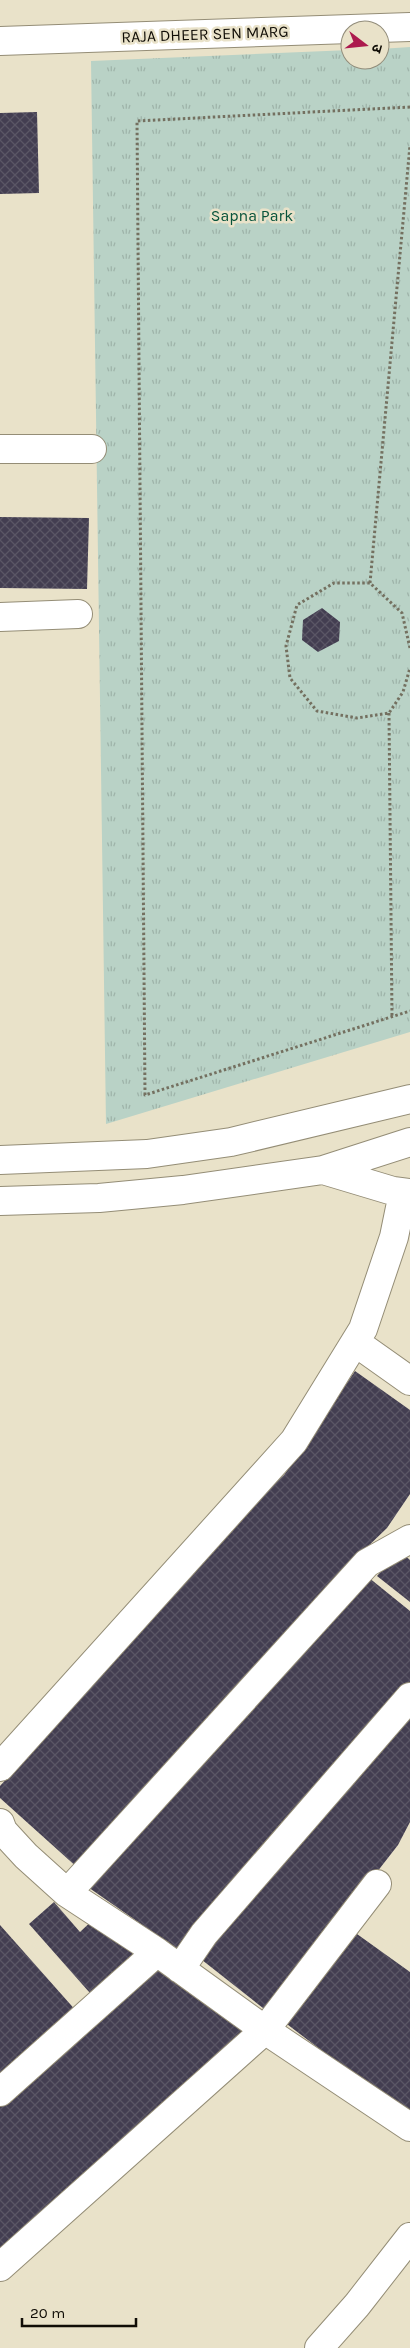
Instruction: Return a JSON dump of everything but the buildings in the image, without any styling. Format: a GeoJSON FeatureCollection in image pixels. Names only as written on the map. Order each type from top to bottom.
{"type":"FeatureCollection","features":[{"type":"Feature","properties":{"kind":"street","name":"RAJA DHEER SEN MARG"},"geometry":{"type":"LineString","coordinates":[[0,42],[410,27]]}},
{"type":"Feature","properties":{"kind":"street"},"geometry":{"type":"LineString","coordinates":[[0,449],[92,449]]}},
{"type":"Feature","properties":{"kind":"street"},"geometry":{"type":"LineString","coordinates":[[0,617],[78,614]]}},
{"type":"Feature","properties":{"kind":"street"},"geometry":{"type":"LineString","coordinates":[[0,1160],[147,1154],[231,1142],[410,1099]]}},
{"type":"Feature","properties":{"kind":"street"},"geometry":{"type":"LineString","coordinates":[[0,1201],[108,1197],[183,1190],[323,1170],[410,1142]]}},
{"type":"Feature","properties":{"kind":"street"},"geometry":{"type":"LineString","coordinates":[[0,1767],[294,1441],[363,1329],[394,1237],[406,1193],[323,1170]]}},
{"type":"Feature","properties":{"kind":"street"},"geometry":{"type":"LineString","coordinates":[[355,1342],[410,1381]]}},
{"type":"Feature","properties":{"kind":"street"},"geometry":{"type":"LineString","coordinates":[[67,1893],[367,1563],[410,1539]]}},
{"type":"Feature","properties":{"kind":"street"},"geometry":{"type":"LineString","coordinates":[[180,1969],[204,1934],[410,1697]]}},
{"type":"Feature","properties":{"kind":"street"},"geometry":{"type":"LineString","coordinates":[[0,1823],[3,1831],[26,1856],[67,1893],[157,1952],[265,2030],[410,2126]]}},
{"type":"Feature","properties":{"kind":"street"},"geometry":{"type":"LineString","coordinates":[[0,2267],[265,2030],[377,1884]]}},
{"type":"Feature","properties":{"kind":"street"},"geometry":{"type":"LineString","coordinates":[[0,2092],[157,1952]]}},
{"type":"Feature","properties":{"kind":"street"},"geometry":{"type":"LineString","coordinates":[[319,2348],[357,2305],[410,2237]]}},
{"type":"Feature","properties":{"kind":"path"},"geometry":{"type":"LineString","coordinates":[[410,107],[137,121],[145,1096],[410,1011]]}},
{"type":"Feature","properties":{"kind":"path"},"geometry":{"type":"LineString","coordinates":[[370,582],[410,145]]}},
{"type":"Feature","properties":{"kind":"path"},"geometry":{"type":"LineString","coordinates":[[389,713],[357,718],[317,710],[290,678],[286,646],[297,605],[334,584],[370,582],[402,613],[410,648]]}},
{"type":"Feature","properties":{"kind":"path"},"geometry":{"type":"LineString","coordinates":[[392,1017],[389,713],[402,692],[410,668]]}},
{"type":"Feature","properties":{"kind":"green space","name":"Sapna Park"},"geometry":{"type":"Polygon","coordinates":[[[410,47],[410,1032],[106,1124],[91,61],[340,50],[340,70],[390,70],[390,48],[410,47]]]}}]}
